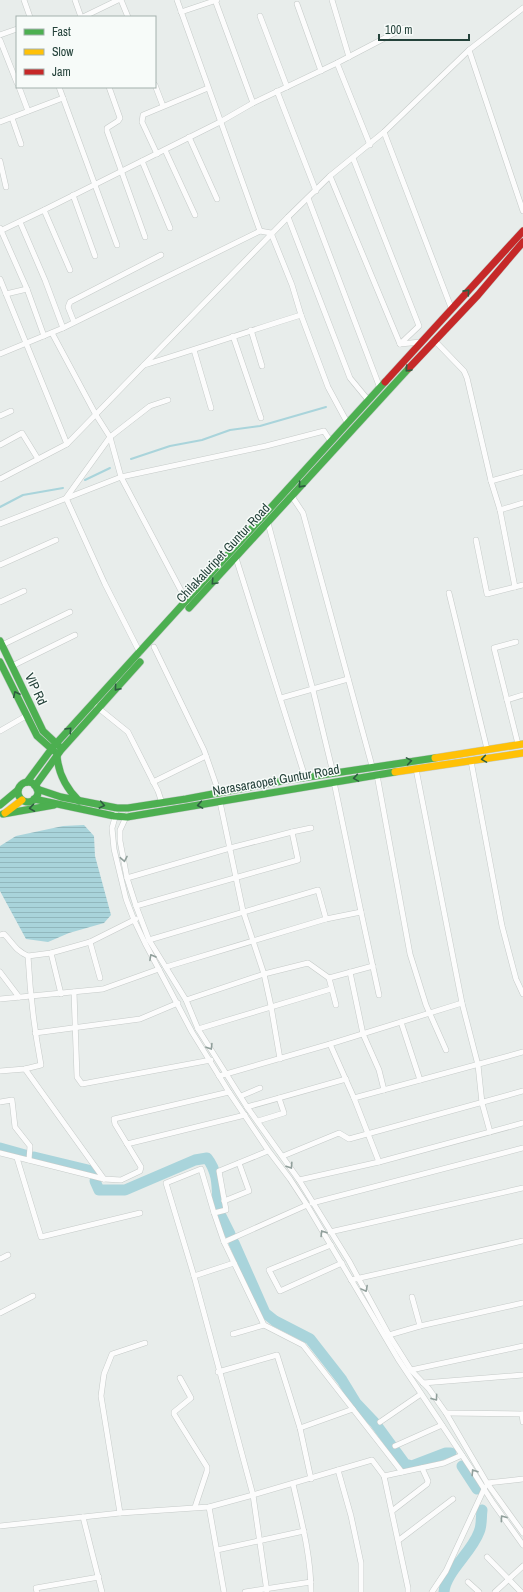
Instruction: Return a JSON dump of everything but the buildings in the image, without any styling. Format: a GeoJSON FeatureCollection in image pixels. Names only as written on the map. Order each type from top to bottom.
{"type":"FeatureCollection","features":[{"type":"Feature","properties":{"kind":"main road","name":"Chilakaluripet Guntur Road"},"geometry":{"type":"LineString","coordinates":[[27,782],[268,523],[289,494],[331,442],[523,231]]}},
{"type":"Feature","properties":{"kind":"main road","name":"Chilakaluripet Guntur Road"},"geometry":{"type":"LineString","coordinates":[[96,707],[186,602],[478,295],[523,242]]}},
{"type":"Feature","properties":{"kind":"main road","name":"VIP Rd"},"geometry":{"type":"LineString","coordinates":[[1,643],[43,731],[57,750]]}},
{"type":"Feature","properties":{"kind":"main road","name":"VIP Rd"},"geometry":{"type":"LineString","coordinates":[[0,662],[2,671],[37,736],[57,750]]}},
{"type":"Feature","properties":{"kind":"main road","name":"Narasaraopet Guntur Road"},"geometry":{"type":"LineString","coordinates":[[36,788],[61,797],[79,801],[118,808],[128,808],[333,772],[521,744]]}},
{"type":"Feature","properties":{"kind":"main road","name":"Chilakaluripet Guntur Road"},"geometry":{"type":"LineString","coordinates":[[36,788],[57,750]]}},
{"type":"Feature","properties":{"kind":"main road"},"geometry":{"type":"LineString","coordinates":[[57,750],[57,763],[60,775],[68,788],[79,801]]}},
{"type":"Feature","properties":{"kind":"main road","name":"Narasaraopet Guntur Road"},"geometry":{"type":"LineString","coordinates":[[34,799],[127,817],[377,775],[523,754]]}},
{"type":"Feature","properties":{"kind":"main road"},"geometry":{"type":"LineString","coordinates":[[0,805],[18,790],[21,785],[27,782],[36,788],[37,795],[34,799],[28,802],[22,800],[19,796],[18,790]]}},
{"type":"Feature","properties":{"kind":"main road"},"geometry":{"type":"LineString","coordinates":[[2,815],[22,800]]}},
{"type":"Feature","properties":{"kind":"main road"},"geometry":{"type":"LineString","coordinates":[[2,815],[61,804]]}},
{"type":"Feature","properties":{"kind":"street"},"geometry":{"type":"LineString","coordinates":[[24,0],[30,16]]}},
{"type":"Feature","properties":{"kind":"street"},"geometry":{"type":"LineString","coordinates":[[75,0],[82,16]]}},
{"type":"Feature","properties":{"kind":"street"},"geometry":{"type":"LineString","coordinates":[[84,16],[118,0]]}},
{"type":"Feature","properties":{"kind":"street"},"geometry":{"type":"LineString","coordinates":[[121,0],[128,16]]}},
{"type":"Feature","properties":{"kind":"street"},"geometry":{"type":"LineString","coordinates":[[177,0],[260,231]]}},
{"type":"Feature","properties":{"kind":"street"},"geometry":{"type":"LineString","coordinates":[[181,12],[216,0],[253,103]]}},
{"type":"Feature","properties":{"kind":"street"},"geometry":{"type":"LineString","coordinates":[[332,0],[349,57]]}},
{"type":"Feature","properties":{"kind":"street"},"geometry":{"type":"LineString","coordinates":[[298,4],[321,71]]}},
{"type":"Feature","properties":{"kind":"street"},"geometry":{"type":"LineString","coordinates":[[0,479],[67,444],[271,233],[330,176],[370,145],[470,50],[523,8]]}},
{"type":"Feature","properties":{"kind":"street"},"geometry":{"type":"LineString","coordinates":[[260,16],[287,87]]}},
{"type":"Feature","properties":{"kind":"street"},"geometry":{"type":"LineString","coordinates":[[44,336],[27,289],[0,230],[20,222],[165,150],[277,91],[337,64],[404,28]]}},
{"type":"Feature","properties":{"kind":"street"},"geometry":{"type":"LineString","coordinates":[[0,35],[16,29]]}},
{"type":"Feature","properties":{"kind":"street"},"geometry":{"type":"LineString","coordinates":[[0,40],[16,80]]}},
{"type":"Feature","properties":{"kind":"street"},"geometry":{"type":"LineString","coordinates":[[470,50],[523,211]]}},
{"type":"Feature","properties":{"kind":"street"},"geometry":{"type":"LineString","coordinates":[[337,64],[370,145]]}},
{"type":"Feature","properties":{"kind":"street"},"geometry":{"type":"LineString","coordinates":[[19,88],[28,111]]}},
{"type":"Feature","properties":{"kind":"street"},"geometry":{"type":"LineString","coordinates":[[59,88],[117,245]]}},
{"type":"Feature","properties":{"kind":"street"},"geometry":{"type":"LineString","coordinates":[[109,88],[120,118],[107,128],[107,131],[145,237]]}},
{"type":"Feature","properties":{"kind":"street"},"geometry":{"type":"LineString","coordinates":[[156,88],[163,106]]}},
{"type":"Feature","properties":{"kind":"street"},"geometry":{"type":"LineString","coordinates":[[157,154],[142,118],[146,113],[208,88]]}},
{"type":"Feature","properties":{"kind":"street"},"geometry":{"type":"LineString","coordinates":[[277,91],[316,191]]}},
{"type":"Feature","properties":{"kind":"street"},"geometry":{"type":"LineString","coordinates":[[0,122],[63,98]]}},
{"type":"Feature","properties":{"kind":"street"},"geometry":{"type":"LineString","coordinates":[[12,118],[21,144]]}},
{"type":"Feature","properties":{"kind":"street"},"geometry":{"type":"LineString","coordinates":[[384,132],[452,310]]}},
{"type":"Feature","properties":{"kind":"street"},"geometry":{"type":"LineString","coordinates":[[190,136],[217,199]]}},
{"type":"Feature","properties":{"kind":"street"},"geometry":{"type":"LineString","coordinates":[[165,150],[195,215]]}},
{"type":"Feature","properties":{"kind":"street"},"geometry":{"type":"LineString","coordinates":[[352,158],[419,326],[400,344]]}},
{"type":"Feature","properties":{"kind":"street"},"geometry":{"type":"LineString","coordinates":[[0,161],[6,187]]}},
{"type":"Feature","properties":{"kind":"street"},"geometry":{"type":"LineString","coordinates":[[142,161],[170,228]]}},
{"type":"Feature","properties":{"kind":"street"},"geometry":{"type":"LineString","coordinates":[[330,176],[400,344]]}},
{"type":"Feature","properties":{"kind":"street"},"geometry":{"type":"LineString","coordinates":[[73,195],[95,256]]}},
{"type":"Feature","properties":{"kind":"street"},"geometry":{"type":"LineString","coordinates":[[308,198],[380,388]]}},
{"type":"Feature","properties":{"kind":"street"},"geometry":{"type":"LineString","coordinates":[[44,210],[70,270]]}},
{"type":"Feature","properties":{"kind":"street"},"geometry":{"type":"LineString","coordinates":[[288,217],[350,378],[369,401]]}},
{"type":"Feature","properties":{"kind":"street"},"geometry":{"type":"LineString","coordinates":[[20,222],[45,280],[63,328]]}},
{"type":"Feature","properties":{"kind":"street"},"geometry":{"type":"LineString","coordinates":[[0,354],[63,328],[260,231],[271,233]]}},
{"type":"Feature","properties":{"kind":"street"},"geometry":{"type":"LineString","coordinates":[[271,233],[292,285],[301,315],[328,387],[348,424]]}},
{"type":"Feature","properties":{"kind":"street"},"geometry":{"type":"LineString","coordinates":[[74,322],[68,307],[70,302],[161,255]]}},
{"type":"Feature","properties":{"kind":"street"},"geometry":{"type":"LineString","coordinates":[[0,279],[67,444]]}},
{"type":"Feature","properties":{"kind":"street"},"geometry":{"type":"LineString","coordinates":[[6,294],[27,289]]}},
{"type":"Feature","properties":{"kind":"street"},"geometry":{"type":"LineString","coordinates":[[144,365],[301,315]]}},
{"type":"Feature","properties":{"kind":"street"},"geometry":{"type":"LineString","coordinates":[[251,330],[262,366]]}},
{"type":"Feature","properties":{"kind":"street"},"geometry":{"type":"LineString","coordinates":[[52,332],[96,415],[110,437],[121,477],[186,602]]}},
{"type":"Feature","properties":{"kind":"street"},"geometry":{"type":"LineString","coordinates":[[233,336],[262,418]]}},
{"type":"Feature","properties":{"kind":"street"},"geometry":{"type":"LineString","coordinates":[[434,340],[464,371],[467,378],[491,481],[500,510],[515,586]]}},
{"type":"Feature","properties":{"kind":"street"},"geometry":{"type":"LineString","coordinates":[[400,344],[422,342]]}},
{"type":"Feature","properties":{"kind":"street"},"geometry":{"type":"LineString","coordinates":[[194,350],[211,408]]}},
{"type":"Feature","properties":{"kind":"street"},"geometry":{"type":"LineString","coordinates":[[66,498],[110,437],[150,406],[168,400]]}},
{"type":"Feature","properties":{"kind":"street"},"geometry":{"type":"LineString","coordinates":[[0,416],[11,411]]}},
{"type":"Feature","properties":{"kind":"street"},"geometry":{"type":"LineString","coordinates":[[0,524],[121,477],[266,446],[324,431],[331,442]]}},
{"type":"Feature","properties":{"kind":"street"},"geometry":{"type":"LineString","coordinates":[[0,445],[22,433],[38,459]]}},
{"type":"Feature","properties":{"kind":"street"},"geometry":{"type":"LineString","coordinates":[[491,481],[523,472]]}},
{"type":"Feature","properties":{"kind":"street"},"geometry":{"type":"LineString","coordinates":[[289,494],[303,513],[372,766]]}},
{"type":"Feature","properties":{"kind":"street"},"geometry":{"type":"LineString","coordinates":[[66,498],[104,584],[140,654]]}},
{"type":"Feature","properties":{"kind":"street"},"geometry":{"type":"LineString","coordinates":[[500,510],[523,503]]}},
{"type":"Feature","properties":{"kind":"street"},"geometry":{"type":"LineString","coordinates":[[268,523],[313,690],[333,772]]}},
{"type":"Feature","properties":{"kind":"street"},"geometry":{"type":"LineString","coordinates":[[0,565],[56,540]]}},
{"type":"Feature","properties":{"kind":"street"},"geometry":{"type":"LineString","coordinates":[[476,540],[487,594],[523,585]]}},
{"type":"Feature","properties":{"kind":"street"},"geometry":{"type":"LineString","coordinates":[[236,558],[305,777]]}},
{"type":"Feature","properties":{"kind":"street"},"geometry":{"type":"LineString","coordinates":[[0,602],[24,592]]}},
{"type":"Feature","properties":{"kind":"street"},"geometry":{"type":"LineString","coordinates":[[449,593],[487,749]]}},
{"type":"Feature","properties":{"kind":"street"},"geometry":{"type":"LineString","coordinates":[[1,643],[70,612]]}},
{"type":"Feature","properties":{"kind":"street"},"geometry":{"type":"LineString","coordinates":[[12,666],[75,635]]}},
{"type":"Feature","properties":{"kind":"street"},"geometry":{"type":"LineString","coordinates":[[516,642],[494,648],[521,744]]}},
{"type":"Feature","properties":{"kind":"street"},"geometry":{"type":"LineString","coordinates":[[154,647],[206,756],[219,793]]}},
{"type":"Feature","properties":{"kind":"street"},"geometry":{"type":"LineString","coordinates":[[281,698],[348,679]]}},
{"type":"Feature","properties":{"kind":"street"},"geometry":{"type":"LineString","coordinates":[[508,700],[523,695]]}},
{"type":"Feature","properties":{"kind":"street"},"geometry":{"type":"LineString","coordinates":[[96,707],[128,732],[162,803]]}},
{"type":"Feature","properties":{"kind":"street"},"geometry":{"type":"LineString","coordinates":[[0,731],[26,716]]}},
{"type":"Feature","properties":{"kind":"street"},"geometry":{"type":"LineString","coordinates":[[153,782],[206,756]]}},
{"type":"Feature","properties":{"kind":"street"},"geometry":{"type":"LineString","coordinates":[[471,761],[502,926],[516,979],[523,994]]}},
{"type":"Feature","properties":{"kind":"street"},"geometry":{"type":"LineString","coordinates":[[416,769],[462,1003],[478,1065],[482,1103],[490,1132]]}},
{"type":"Feature","properties":{"kind":"street"},"geometry":{"type":"LineString","coordinates":[[377,775],[410,954],[423,998],[446,1050]]}},
{"type":"Feature","properties":{"kind":"street"},"geometry":{"type":"LineString","coordinates":[[334,782],[360,912],[379,995]]}},
{"type":"Feature","properties":{"kind":"street"},"geometry":{"type":"LineString","coordinates":[[220,802],[243,911],[264,974],[280,1059]]}},
{"type":"Feature","properties":{"kind":"street"},"geometry":{"type":"LineString","coordinates":[[118,808],[112,828],[114,849],[121,880],[134,920],[192,1032],[211,1060],[229,1092],[268,1150],[330,1232],[359,1278],[389,1334],[411,1370],[446,1413],[487,1483],[523,1533]]}},
{"type":"Feature","properties":{"kind":"street"},"geometry":{"type":"LineString","coordinates":[[128,808],[127,817],[120,830],[120,841],[127,878],[149,940],[186,1000],[198,1029],[247,1107],[299,1180],[331,1245],[383,1334],[484,1489],[523,1545]]}},
{"type":"Feature","properties":{"kind":"street"},"geometry":{"type":"LineString","coordinates":[[127,878],[230,848],[311,828]]}},
{"type":"Feature","properties":{"kind":"street"},"geometry":{"type":"LineString","coordinates":[[136,906],[237,879],[298,860],[292,832]]}},
{"type":"Feature","properties":{"kind":"street"},"geometry":{"type":"LineString","coordinates":[[149,940],[318,890],[326,919]]}},
{"type":"Feature","properties":{"kind":"street"},"geometry":{"type":"LineString","coordinates":[[166,967],[326,919],[360,912]]}},
{"type":"Feature","properties":{"kind":"street"},"geometry":{"type":"LineString","coordinates":[[0,935],[4,934],[15,948],[28,956],[51,954],[90,942],[140,917]]}},
{"type":"Feature","properties":{"kind":"street"},"geometry":{"type":"LineString","coordinates":[[90,942],[100,978]]}},
{"type":"Feature","properties":{"kind":"street"},"geometry":{"type":"LineString","coordinates":[[51,954],[62,994]]}},
{"type":"Feature","properties":{"kind":"street"},"geometry":{"type":"LineString","coordinates":[[0,1071],[25,1069],[41,1065],[30,995],[28,956]]}},
{"type":"Feature","properties":{"kind":"street"},"geometry":{"type":"LineString","coordinates":[[186,1000],[264,974],[308,963],[329,978],[336,1005]]}},
{"type":"Feature","properties":{"kind":"street"},"geometry":{"type":"LineString","coordinates":[[329,978],[373,966]]}},
{"type":"Feature","properties":{"kind":"street"},"geometry":{"type":"LineString","coordinates":[[0,999],[103,989],[159,969]]}},
{"type":"Feature","properties":{"kind":"street"},"geometry":{"type":"LineString","coordinates":[[0,972],[19,997]]}},
{"type":"Feature","properties":{"kind":"street"},"geometry":{"type":"LineString","coordinates":[[350,972],[363,1034],[379,1070],[384,1090]]}},
{"type":"Feature","properties":{"kind":"street"},"geometry":{"type":"LineString","coordinates":[[198,1029],[331,989]]}},
{"type":"Feature","properties":{"kind":"street"},"geometry":{"type":"LineString","coordinates":[[74,992],[77,1077],[82,1084],[211,1060]]}},
{"type":"Feature","properties":{"kind":"street"},"geometry":{"type":"LineString","coordinates":[[35,1033],[140,1019],[178,1003]]}},
{"type":"Feature","properties":{"kind":"street"},"geometry":{"type":"LineString","coordinates":[[220,1076],[430,1014],[462,1003]]}},
{"type":"Feature","properties":{"kind":"street"},"geometry":{"type":"LineString","coordinates":[[401,1022],[420,1080]]}},
{"type":"Feature","properties":{"kind":"street"},"geometry":{"type":"LineString","coordinates":[[330,1044],[354,1098],[379,1162]]}},
{"type":"Feature","properties":{"kind":"street"},"geometry":{"type":"LineString","coordinates":[[354,1098],[523,1052]]}},
{"type":"Feature","properties":{"kind":"street"},"geometry":{"type":"LineString","coordinates":[[25,1069],[104,1179]]}},
{"type":"Feature","properties":{"kind":"street"},"geometry":{"type":"LineString","coordinates":[[247,1107],[346,1079]]}},
{"type":"Feature","properties":{"kind":"street"},"geometry":{"type":"LineString","coordinates":[[241,1096],[260,1088]]}},
{"type":"Feature","properties":{"kind":"street"},"geometry":{"type":"LineString","coordinates":[[283,1156],[339,1134],[349,1139],[523,1091]]}},
{"type":"Feature","properties":{"kind":"street"},"geometry":{"type":"LineString","coordinates":[[0,1153],[104,1179],[121,1180],[140,1170],[141,1167],[115,1124],[114,1119],[117,1117],[229,1092]]}},
{"type":"Feature","properties":{"kind":"street"},"geometry":{"type":"LineString","coordinates":[[258,1121],[284,1113],[279,1098]]}},
{"type":"Feature","properties":{"kind":"street"},"geometry":{"type":"LineString","coordinates":[[0,1102],[12,1100],[15,1127],[30,1146],[29,1160]]}},
{"type":"Feature","properties":{"kind":"street"},"geometry":{"type":"LineString","coordinates":[[127,1144],[245,1115]]}},
{"type":"Feature","properties":{"kind":"street"},"geometry":{"type":"LineString","coordinates":[[299,1180],[379,1162],[523,1123]]}},
{"type":"Feature","properties":{"kind":"street"},"geometry":{"type":"LineString","coordinates":[[224,1242],[310,1204],[523,1148]]}},
{"type":"Feature","properties":{"kind":"street"},"geometry":{"type":"LineString","coordinates":[[214,1213],[226,1210],[219,1171],[268,1150]]}},
{"type":"Feature","properties":{"kind":"street"},"geometry":{"type":"LineString","coordinates":[[17,1158],[41,1237],[140,1213]]}},
{"type":"Feature","properties":{"kind":"street"},"geometry":{"type":"LineString","coordinates":[[224,1201],[249,1191],[239,1163]]}},
{"type":"Feature","properties":{"kind":"street"},"geometry":{"type":"LineString","coordinates":[[267,1590],[261,1539],[253,1496],[218,1372],[194,1276],[166,1182],[201,1169],[224,1242],[264,1325],[303,1345],[402,1472]]}},
{"type":"Feature","properties":{"kind":"street"},"geometry":{"type":"LineString","coordinates":[[330,1232],[523,1188]]}},
{"type":"Feature","properties":{"kind":"street"},"geometry":{"type":"LineString","coordinates":[[352,1280],[523,1241]]}},
{"type":"Feature","properties":{"kind":"street"},"geometry":{"type":"LineString","coordinates":[[331,1245],[269,1270],[280,1291],[342,1263]]}},
{"type":"Feature","properties":{"kind":"street"},"geometry":{"type":"LineString","coordinates":[[0,1259],[8,1255]]}},
{"type":"Feature","properties":{"kind":"street"},"geometry":{"type":"LineString","coordinates":[[194,1276],[234,1263]]}},
{"type":"Feature","properties":{"kind":"street"},"geometry":{"type":"LineString","coordinates":[[0,1313],[33,1296]]}},
{"type":"Feature","properties":{"kind":"street"},"geometry":{"type":"LineString","coordinates":[[412,1297],[420,1326]]}},
{"type":"Feature","properties":{"kind":"street"},"geometry":{"type":"LineString","coordinates":[[389,1334],[523,1304]]}},
{"type":"Feature","properties":{"kind":"street"},"geometry":{"type":"LineString","coordinates":[[233,1334],[264,1325]]}},
{"type":"Feature","properties":{"kind":"street"},"geometry":{"type":"LineString","coordinates":[[120,1513],[101,1396],[104,1374],[112,1354],[145,1343]]}},
{"type":"Feature","properties":{"kind":"street"},"geometry":{"type":"LineString","coordinates":[[411,1370],[523,1346]]}},
{"type":"Feature","properties":{"kind":"street"},"geometry":{"type":"LineString","coordinates":[[218,1372],[277,1355],[300,1428],[310,1479]]}},
{"type":"Feature","properties":{"kind":"street"},"geometry":{"type":"LineString","coordinates":[[423,1383],[523,1376]]}},
{"type":"Feature","properties":{"kind":"street"},"geometry":{"type":"LineString","coordinates":[[180,1378],[191,1398],[174,1412],[174,1414],[207,1467],[195,1507]]}},
{"type":"Feature","properties":{"kind":"street"},"geometry":{"type":"LineString","coordinates":[[380,1422],[421,1394]]}},
{"type":"Feature","properties":{"kind":"street"},"geometry":{"type":"LineString","coordinates":[[300,1428],[353,1409]]}},
{"type":"Feature","properties":{"kind":"street"},"geometry":{"type":"LineString","coordinates":[[446,1413],[523,1414],[523,1422]]}},
{"type":"Feature","properties":{"kind":"street"},"geometry":{"type":"LineString","coordinates":[[395,1446],[442,1425]]}},
{"type":"Feature","properties":{"kind":"street"},"geometry":{"type":"LineString","coordinates":[[384,1476],[444,1463],[462,1455]]}},
{"type":"Feature","properties":{"kind":"street"},"geometry":{"type":"LineString","coordinates":[[0,1526],[120,1513],[209,1507],[253,1496],[372,1460],[384,1476],[399,1540],[408,1592]]}},
{"type":"Feature","properties":{"kind":"street"},"geometry":{"type":"LineString","coordinates":[[392,1511],[427,1484],[428,1481],[422,1468]]}},
{"type":"Feature","properties":{"kind":"street"},"geometry":{"type":"LineString","coordinates":[[338,1470],[351,1516],[361,1563],[361,1592]]}},
{"type":"Feature","properties":{"kind":"street"},"geometry":{"type":"LineString","coordinates":[[487,1483],[523,1479]]}},
{"type":"Feature","properties":{"kind":"street"},"geometry":{"type":"LineString","coordinates":[[432,1592],[446,1571],[487,1483]]}},
{"type":"Feature","properties":{"kind":"street"},"geometry":{"type":"LineString","coordinates":[[293,1484],[304,1531],[311,1592]]}},
{"type":"Feature","properties":{"kind":"street"},"geometry":{"type":"LineString","coordinates":[[399,1540],[453,1499]]}},
{"type":"Feature","properties":{"kind":"street"},"geometry":{"type":"LineString","coordinates":[[209,1507],[224,1592]]}},
{"type":"Feature","properties":{"kind":"street"},"geometry":{"type":"LineString","coordinates":[[83,1517],[102,1592]]}},
{"type":"Feature","properties":{"kind":"street"},"geometry":{"type":"LineString","coordinates":[[217,1550],[261,1539],[304,1531]]}},
{"type":"Feature","properties":{"kind":"street"},"geometry":{"type":"LineString","coordinates":[[487,1557],[521,1592]]}},
{"type":"Feature","properties":{"kind":"street"},"geometry":{"type":"LineString","coordinates":[[495,1592],[523,1566]]}},
{"type":"Feature","properties":{"kind":"street"},"geometry":{"type":"LineString","coordinates":[[37,1592],[36,1588],[99,1577]]}},
{"type":"Feature","properties":{"kind":"street"},"geometry":{"type":"LineString","coordinates":[[245,1592],[267,1590],[311,1582]]}},
{"type":"Feature","properties":{"kind":"street"},"geometry":{"type":"LineString","coordinates":[[468,1582],[479,1592]]}},
{"type":"Feature","properties":{"kind":"water"},"geometry":{"type":"Polygon","coordinates":[[[84,825],[94,836],[95,856],[111,915],[104,923],[69,933],[48,942],[26,939],[0,891],[0,846],[16,836],[63,826],[84,825]]]}},
{"type":"Feature","properties":{"kind":"waterway"},"geometry":{"type":"LineString","coordinates":[[131,459],[170,446],[202,440],[230,430],[260,426],[326,407]]}},
{"type":"Feature","properties":{"kind":"waterway"},"geometry":{"type":"LineString","coordinates":[[85,480],[110,468]]}},
{"type":"Feature","properties":{"kind":"waterway"},"geometry":{"type":"LineString","coordinates":[[0,507],[23,495],[63,488]]}},
{"type":"Feature","properties":{"kind":"waterway"},"geometry":{"type":"LineString","coordinates":[[0,1148],[25,1155]]}},
{"type":"Feature","properties":{"kind":"waterway"},"geometry":{"type":"LineString","coordinates":[[34,1157],[92,1172]]}},
{"type":"Feature","properties":{"kind":"waterway"},"geometry":{"type":"LineString","coordinates":[[95,1181],[99,1190],[125,1190],[195,1160],[207,1158],[214,1170],[218,1208]]}},
{"type":"Feature","properties":{"kind":"waterway"},"geometry":{"type":"LineString","coordinates":[[221,1216],[230,1234]]}},
{"type":"Feature","properties":{"kind":"waterway"},"geometry":{"type":"LineString","coordinates":[[234,1243],[265,1313],[275,1321],[310,1339],[342,1380],[356,1403],[375,1423],[405,1464],[412,1466],[446,1453],[451,1453]]}},
{"type":"Feature","properties":{"kind":"waterway"},"geometry":{"type":"LineString","coordinates":[[462,1466],[477,1489]]}},
{"type":"Feature","properties":{"kind":"waterway"},"geometry":{"type":"LineString","coordinates":[[444,1592],[449,1577],[476,1540],[481,1527],[482,1510]]}},
{"type":"Feature","properties":{"kind":"traffic: fast"},"geometry":{"type":"LineString","coordinates":[[189,608],[409,368]]}},
{"type":"Feature","properties":{"kind":"traffic: fast"},"geometry":{"type":"LineString","coordinates":[[27,782],[53,747],[385,382]]}},
{"type":"Feature","properties":{"kind":"traffic: fast"},"geometry":{"type":"LineString","coordinates":[[0,641],[43,731],[59,746]]}},
{"type":"Feature","properties":{"kind":"traffic: fast"},"geometry":{"type":"LineString","coordinates":[[0,662],[37,736],[54,751]]}},
{"type":"Feature","properties":{"kind":"traffic: fast"},"geometry":{"type":"LineString","coordinates":[[35,786],[61,750],[140,662]]}},
{"type":"Feature","properties":{"kind":"traffic: fast"},"geometry":{"type":"LineString","coordinates":[[57,755],[61,774],[70,791],[79,801]]}},
{"type":"Feature","properties":{"kind":"traffic: fast"},"geometry":{"type":"LineString","coordinates":[[37,789],[61,797],[117,808],[128,808],[282,781],[435,758]]}},
{"type":"Feature","properties":{"kind":"traffic: fast"},"geometry":{"type":"LineString","coordinates":[[34,799],[114,816],[127,817],[395,772]]}},
{"type":"Feature","properties":{"kind":"traffic: fast"},"geometry":{"type":"LineString","coordinates":[[28,782],[35,785],[38,792],[35,799],[28,802],[21,799],[18,792],[21,785],[28,782]]}},
{"type":"Feature","properties":{"kind":"traffic: fast"},"geometry":{"type":"LineString","coordinates":[[0,805],[18,790]]}},
{"type":"Feature","properties":{"kind":"traffic: fast"},"geometry":{"type":"LineString","coordinates":[[3,814],[54,805]]}},
{"type":"Feature","properties":{"kind":"traffic: slow"},"geometry":{"type":"LineString","coordinates":[[435,758],[523,744]]}},
{"type":"Feature","properties":{"kind":"traffic: slow"},"geometry":{"type":"LineString","coordinates":[[395,772],[523,753]]}},
{"type":"Feature","properties":{"kind":"traffic: slow"},"geometry":{"type":"LineString","coordinates":[[5,813],[22,800]]}},
{"type":"Feature","properties":{"kind":"traffic: jam"},"geometry":{"type":"LineString","coordinates":[[385,382],[523,231]]}},
{"type":"Feature","properties":{"kind":"traffic: jam"},"geometry":{"type":"LineString","coordinates":[[409,368],[478,295],[523,242]]}}]}
